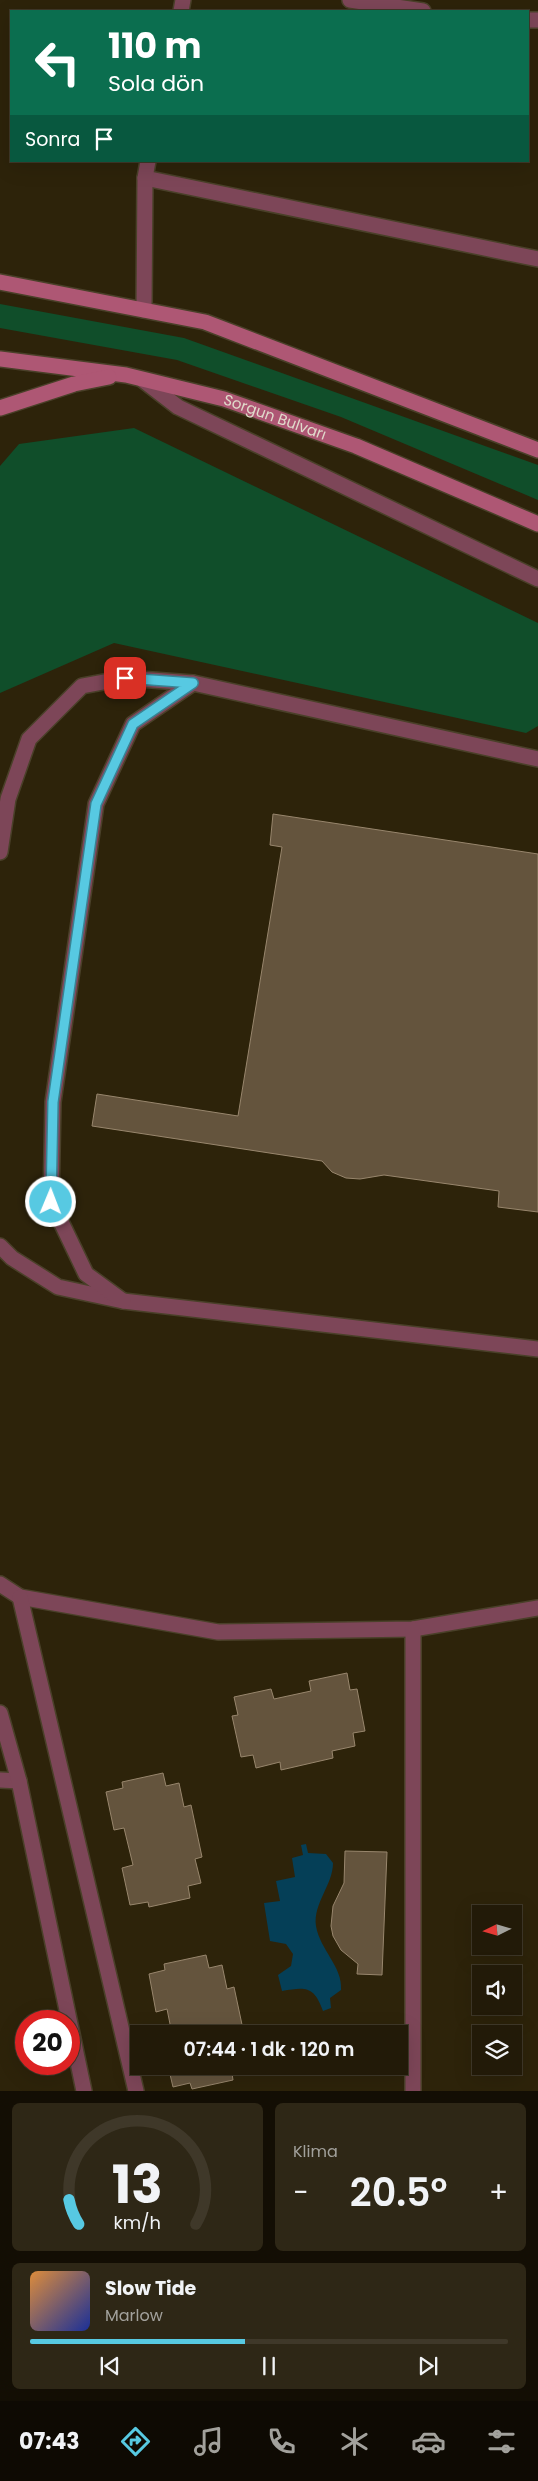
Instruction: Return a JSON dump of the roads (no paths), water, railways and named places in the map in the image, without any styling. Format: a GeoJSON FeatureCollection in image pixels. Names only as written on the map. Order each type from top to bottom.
{"type":"FeatureCollection","features":[{"type":"Feature","properties":{"kind":"main road"},"geometry":{"type":"LineString","coordinates":[[0,282],[205,322],[538,450]]}},
{"type":"Feature","properties":{"kind":"main road","name":"Sorgun Bulvarı"},"geometry":{"type":"LineString","coordinates":[[0,359],[126,374],[143,380],[224,399],[356,446],[538,524]]}},
{"type":"Feature","properties":{"kind":"main road"},"geometry":{"type":"LineString","coordinates":[[0,408],[74,384],[126,374]]}},
{"type":"Feature","properties":{"kind":"street"},"geometry":{"type":"LineString","coordinates":[[350,0],[416,10]]}},
{"type":"Feature","properties":{"kind":"street"},"geometry":{"type":"LineString","coordinates":[[144,310],[145,178],[148,162]]}},
{"type":"Feature","properties":{"kind":"street"},"geometry":{"type":"LineString","coordinates":[[145,178],[538,258]]}},
{"type":"Feature","properties":{"kind":"street"},"geometry":{"type":"LineString","coordinates":[[143,380],[178,407],[538,579]]}},
{"type":"Feature","properties":{"kind":"street"},"geometry":{"type":"LineString","coordinates":[[0,852],[8,799],[29,739],[82,686],[125,678],[193,683],[538,759]]}},
{"type":"Feature","properties":{"kind":"street"},"geometry":{"type":"LineString","coordinates":[[123,1301],[86,1274],[51,1202],[53,1102],[96,804],[133,724],[193,683]]}},
{"type":"Feature","properties":{"kind":"street"},"geometry":{"type":"LineString","coordinates":[[0,1246],[12,1258],[58,1287],[123,1301],[538,1349]]}},
{"type":"Feature","properties":{"kind":"street"},"geometry":{"type":"LineString","coordinates":[[0,1584],[20,1597],[218,1632],[413,1629],[538,1608]]}},
{"type":"Feature","properties":{"kind":"street"},"geometry":{"type":"LineString","coordinates":[[20,1597],[136,2091]]}},
{"type":"Feature","properties":{"kind":"street"},"geometry":{"type":"LineString","coordinates":[[413,1629],[413,2091]]}},
{"type":"Feature","properties":{"kind":"street"},"geometry":{"type":"LineString","coordinates":[[0,1713],[19,1781],[84,2091]]}},
{"type":"Feature","properties":{"kind":"street"},"geometry":{"type":"LineString","coordinates":[[0,1780],[19,1781]]}},
{"type":"Feature","properties":{"kind":"water"},"geometry":{"type":"Polygon","coordinates":[[[306,1844],[308,1853],[326,1854],[333,1863],[330,1879],[317,1910],[316,1926],[318,1935],[335,1966],[341,1982],[341,1990],[330,1998],[331,2008],[323,2011],[316,1997],[308,1990],[282,1991],[278,1975],[291,1966],[293,1954],[286,1944],[270,1941],[264,1903],[280,1901],[276,1881],[295,1877],[292,1858],[303,1855],[301,1845],[306,1844]]]}}]}
